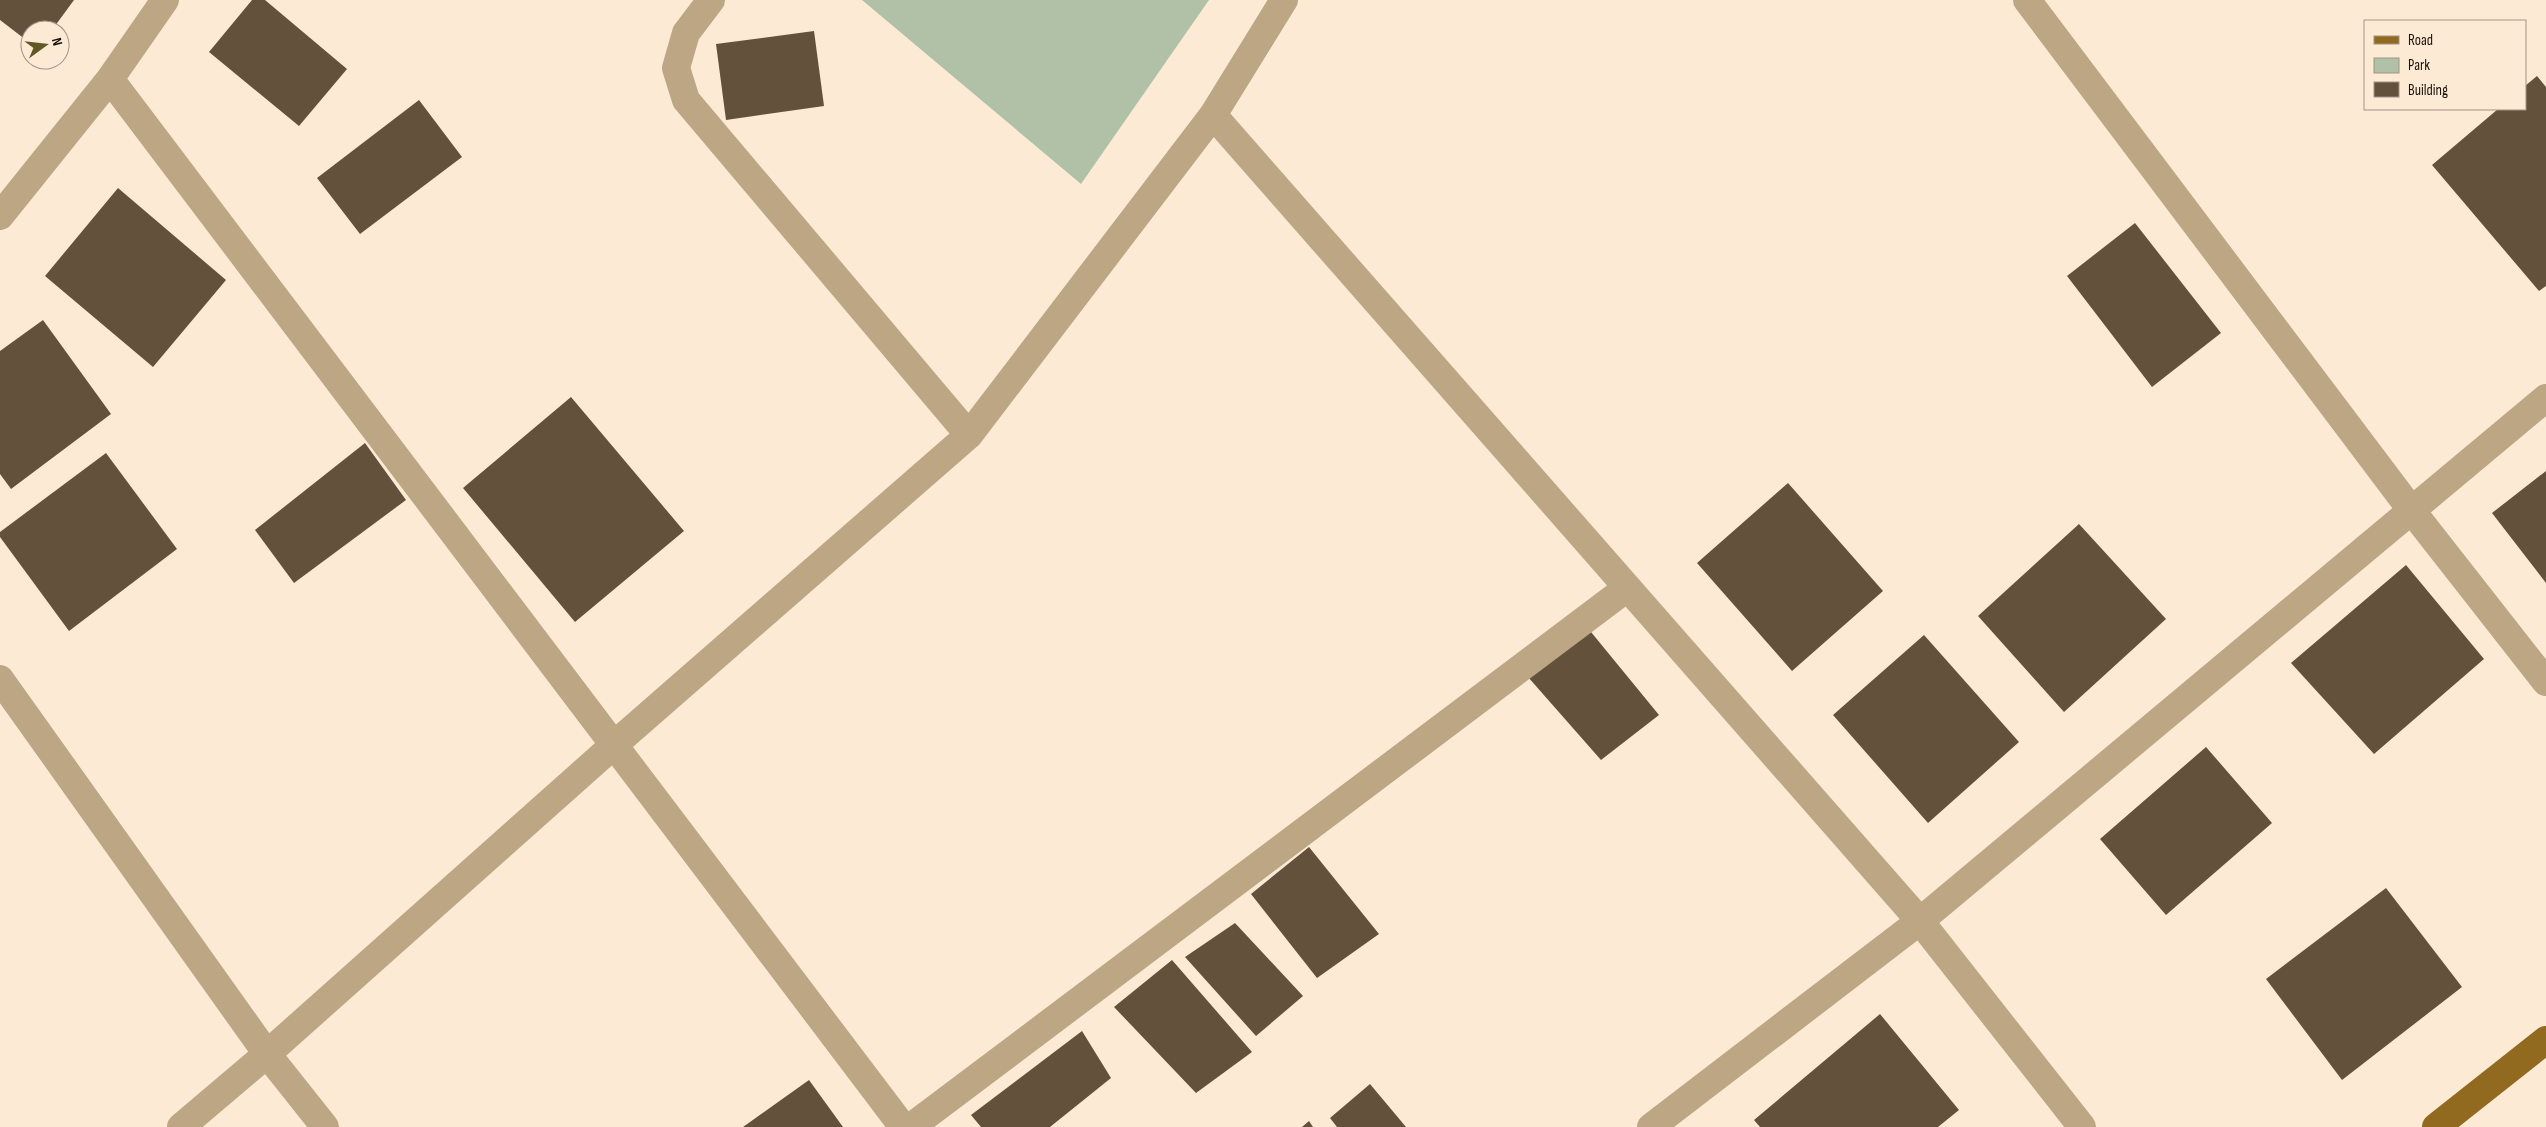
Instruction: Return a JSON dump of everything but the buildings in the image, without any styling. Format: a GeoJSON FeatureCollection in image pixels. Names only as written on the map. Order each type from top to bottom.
{"type":"FeatureCollection","features":[{"type":"Feature","properties":{"kind":"main road"},"geometry":{"type":"LineString","coordinates":[[2436,1127],[2546,1040]]}},
{"type":"Feature","properties":{"kind":"street"},"geometry":{"type":"LineString","coordinates":[[0,216],[110,79],[165,0]]}},
{"type":"Feature","properties":{"kind":"street"},"geometry":{"type":"LineString","coordinates":[[711,0],[686,33],[676,68],[686,100],[969,434]]}},
{"type":"Feature","properties":{"kind":"street"},"geometry":{"type":"LineString","coordinates":[[181,1127],[267,1054],[615,744],[969,434],[1213,115],[1284,0]]}},
{"type":"Feature","properties":{"kind":"street"},"geometry":{"type":"LineString","coordinates":[[2027,0],[2412,511],[2546,682]]}},
{"type":"Feature","properties":{"kind":"street"},"geometry":{"type":"LineString","coordinates":[[110,79],[903,1127]]}},
{"type":"Feature","properties":{"kind":"street"},"geometry":{"type":"LineString","coordinates":[[1213,115],[1920,921],[2082,1127]]}},
{"type":"Feature","properties":{"kind":"street"},"geometry":{"type":"LineString","coordinates":[[1652,1127],[1920,921],[2546,398]]}},
{"type":"Feature","properties":{"kind":"street"},"geometry":{"type":"LineString","coordinates":[[911,1127],[1627,588]]}},
{"type":"Feature","properties":{"kind":"street"},"geometry":{"type":"LineString","coordinates":[[0,679],[267,1054],[324,1127]]}},
{"type":"Feature","properties":{"kind":"green space"},"geometry":{"type":"Polygon","coordinates":[[[862,0],[1209,0],[1081,184],[862,0]]]}}]}
